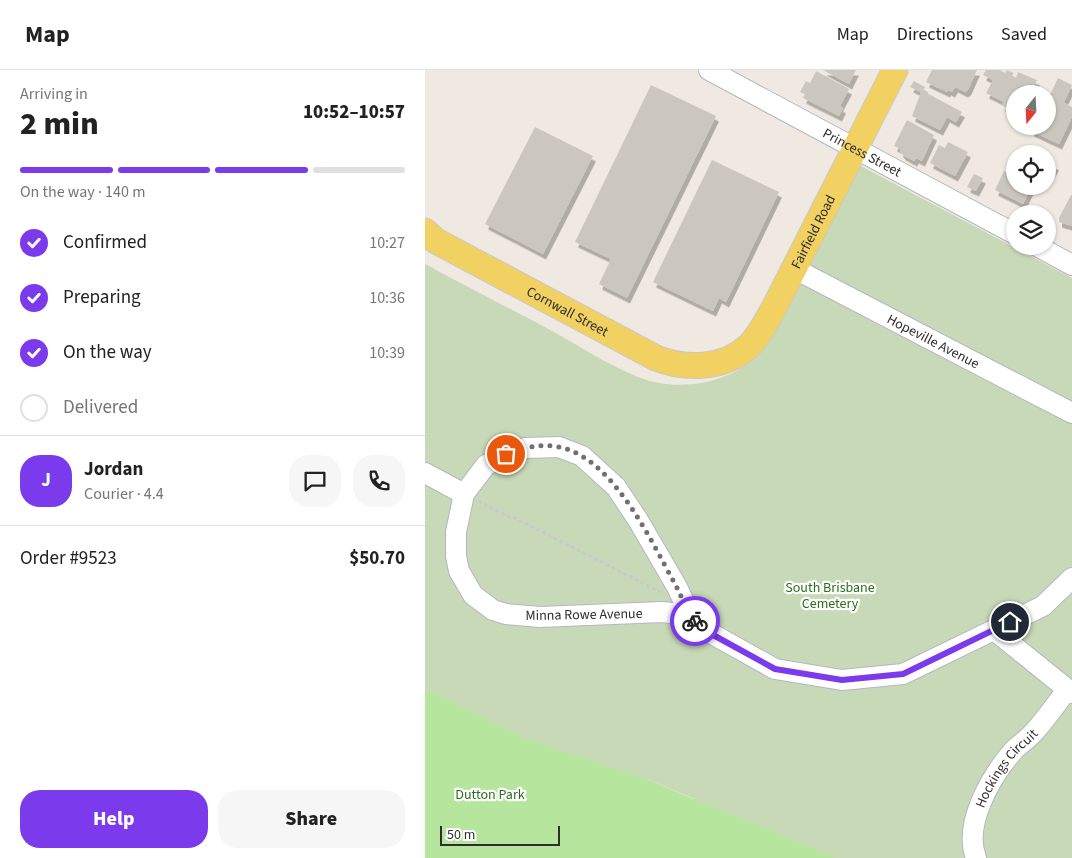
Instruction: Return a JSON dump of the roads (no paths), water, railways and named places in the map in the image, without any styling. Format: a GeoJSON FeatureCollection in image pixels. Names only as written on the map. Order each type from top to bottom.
{"type":"FeatureCollection","features":[{"type":"Feature","properties":{"kind":"main road","name":"Fairfield Road"},"geometry":{"type":"LineString","coordinates":[[704,366],[723,361],[749,345],[773,310],[895,70]]}},
{"type":"Feature","properties":{"kind":"main road","name":"Cornwall Street"},"geometry":{"type":"LineString","coordinates":[[429,236],[656,358],[673,364],[704,366]]}},
{"type":"Feature","properties":{"kind":"street","name":"Princess Street"},"geometry":{"type":"LineString","coordinates":[[709,70],[1006,229]]}},
{"type":"Feature","properties":{"kind":"street"},"geometry":{"type":"LineString","coordinates":[[1054,255],[1072,265]]}},
{"type":"Feature","properties":{"kind":"street","name":"Hopeville Avenue"},"geometry":{"type":"LineString","coordinates":[[795,270],[1072,413]]}},
{"type":"Feature","properties":{"kind":"street","name":"Minna Rowe Avenue"},"geometry":{"type":"LineString","coordinates":[[690,615],[662,612],[540,617],[506,614],[493,610],[473,595],[459,571],[456,556],[457,532],[464,494],[486,465],[525,448],[559,447],[582,456],[616,487],[638,520],[677,587],[690,615],[715,636],[775,669],[842,680],[903,674],[1043,606],[1072,578]]}},
{"type":"Feature","properties":{"kind":"street"},"geometry":{"type":"LineString","coordinates":[[425,473],[464,494]]}},
{"type":"Feature","properties":{"kind":"street","name":"Hockings Circuit"},"geometry":{"type":"LineString","coordinates":[[976,858],[971,841],[973,825],[978,810],[999,772],[1014,750],[1034,732],[1070,692],[993,630]]}},
{"type":"Feature","properties":{"kind":"park label","name":"South Brisbane Cemetery"},"geometry":{"type":"Point","coordinates":[830,596]}},
{"type":"Feature","properties":{"kind":"park label","name":"Dutton Park"},"geometry":{"type":"Point","coordinates":[490,794]}}]}
